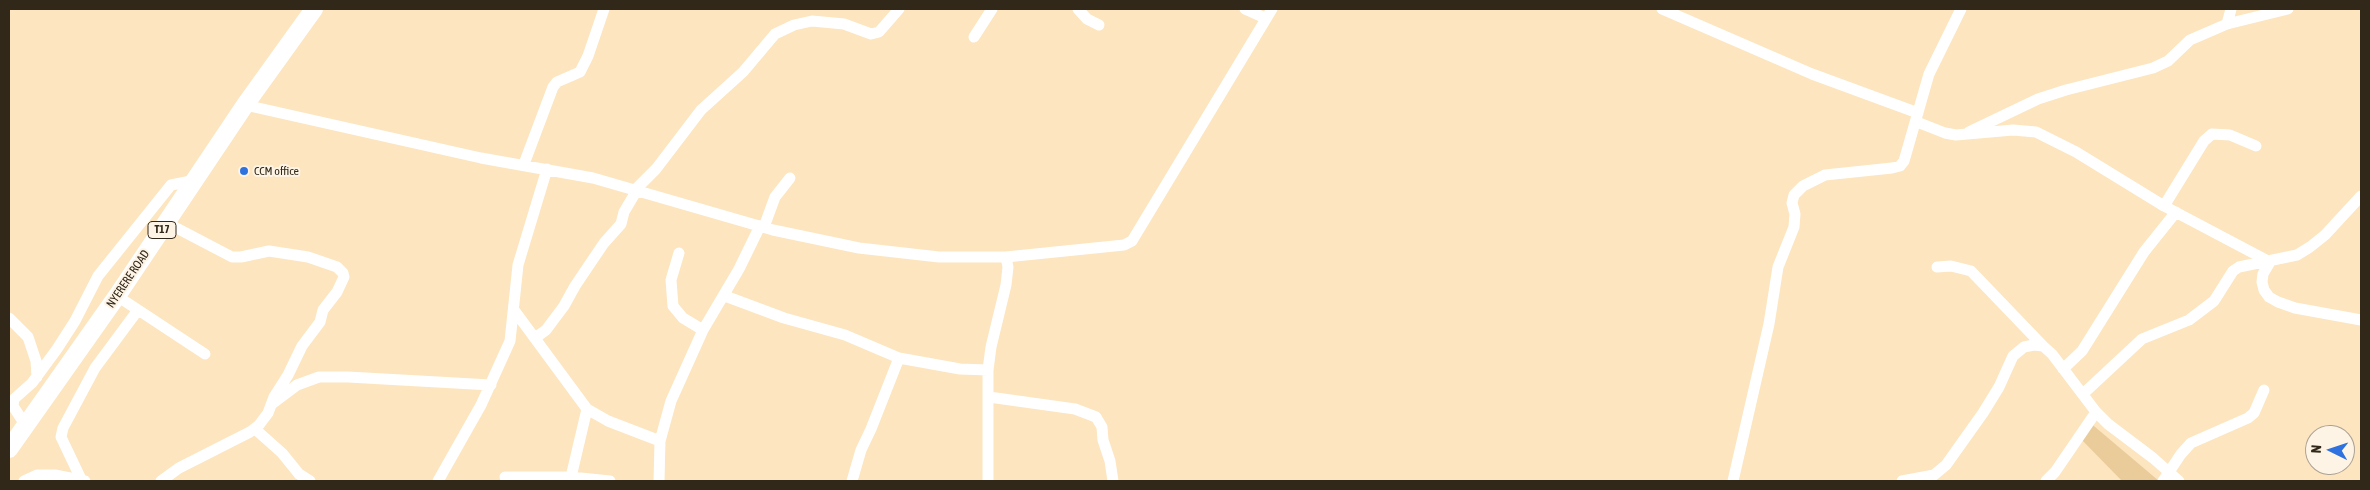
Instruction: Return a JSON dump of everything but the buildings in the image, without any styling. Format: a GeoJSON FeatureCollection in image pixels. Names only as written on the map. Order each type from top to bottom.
{"type":"FeatureCollection","features":[{"type":"Feature","properties":{"kind":"main road","name":"NYERERE ROAD"},"geometry":{"type":"LineString","coordinates":[[9,449],[117,296],[245,105],[314,9]]}},
{"type":"Feature","properties":{"kind":"street"},"geometry":{"type":"LineString","coordinates":[[524,164],[549,94],[557,82],[580,72],[588,56],[604,9]]}},
{"type":"Feature","properties":{"kind":"street"},"geometry":{"type":"LineString","coordinates":[[535,338],[546,330],[564,306],[604,243],[620,224],[636,190],[656,169],[701,110],[743,72],[775,34],[794,25],[812,21],[844,24],[872,34],[879,32],[899,9]]}},
{"type":"Feature","properties":{"kind":"street"},"geometry":{"type":"LineString","coordinates":[[974,37],[992,9]]}},
{"type":"Feature","properties":{"kind":"street"},"geometry":{"type":"LineString","coordinates":[[1078,9],[1088,19],[1099,25]]}},
{"type":"Feature","properties":{"kind":"street"},"geometry":{"type":"LineString","coordinates":[[245,105],[472,156],[593,178],[762,226],[859,248],[910,255],[1006,257],[1124,245],[1132,241],[1268,14],[1245,9]]}},
{"type":"Feature","properties":{"kind":"street"},"geometry":{"type":"LineString","coordinates":[[1662,9],[1795,68],[1917,118],[1945,133],[1965,135],[2013,130],[2036,132],[2076,152],[2164,206],[2270,262]]}},
{"type":"Feature","properties":{"kind":"street"},"geometry":{"type":"LineString","coordinates":[[1733,481],[1769,324],[1778,267],[1794,227],[1795,214],[1792,203],[1794,196],[1803,186],[1825,175],[1900,166],[1904,161],[1929,74],[1961,9]]}},
{"type":"Feature","properties":{"kind":"street"},"geometry":{"type":"LineString","coordinates":[[2227,24],[2231,9]]}},
{"type":"Feature","properties":{"kind":"street"},"geometry":{"type":"LineString","coordinates":[[1965,135],[2038,100],[2066,90],[2153,68],[2168,61],[2190,40],[2227,24],[2288,9]]}},
{"type":"Feature","properties":{"kind":"street"},"geometry":{"type":"LineString","coordinates":[[2164,206],[2204,142],[2212,134],[2230,135],[2256,146]]}},
{"type":"Feature","properties":{"kind":"street"},"geometry":{"type":"LineString","coordinates":[[438,481],[491,385],[510,341],[518,265],[547,169]]}},
{"type":"Feature","properties":{"kind":"street"},"geometry":{"type":"LineString","coordinates":[[659,481],[660,441],[672,401],[703,330],[725,296],[775,197],[790,178]]}},
{"type":"Feature","properties":{"kind":"street"},"geometry":{"type":"LineString","coordinates":[[26,426],[12,402],[37,377],[75,321],[105,266],[171,185],[196,180]]}},
{"type":"Feature","properties":{"kind":"street"},"geometry":{"type":"LineString","coordinates":[[2084,393],[2142,339],[2189,320],[2214,301],[2233,271],[2297,255],[2325,235],[2361,196]]}},
{"type":"Feature","properties":{"kind":"street"},"geometry":{"type":"LineString","coordinates":[[2063,369],[2082,351],[2144,252],[2176,212]]}},
{"type":"Feature","properties":{"kind":"street"},"geometry":{"type":"LineString","coordinates":[[161,481],[179,468],[255,429],[264,419],[302,346],[320,322],[323,310],[342,283],[343,273],[330,264],[269,251],[232,257],[166,223]]}},
{"type":"Feature","properties":{"kind":"street"},"geometry":{"type":"LineString","coordinates":[[679,253],[671,280],[673,306],[683,318],[703,330]]}},
{"type":"Feature","properties":{"kind":"street"},"geometry":{"type":"LineString","coordinates":[[988,481],[988,370],[991,347],[1007,276],[1008,260],[1006,257]]}},
{"type":"Feature","properties":{"kind":"street"},"geometry":{"type":"LineString","coordinates":[[2270,262],[2263,274],[2262,282],[2264,290],[2270,297],[2295,308],[2361,320]]}},
{"type":"Feature","properties":{"kind":"street"},"geometry":{"type":"LineString","coordinates":[[1937,267],[1951,266],[1971,271],[2043,346],[2084,393],[2096,412],[2122,436],[2170,471],[2179,481]]}},
{"type":"Feature","properties":{"kind":"street"},"geometry":{"type":"LineString","coordinates":[[117,296],[205,354]]}},
{"type":"Feature","properties":{"kind":"street"},"geometry":{"type":"LineString","coordinates":[[725,296],[784,318],[845,335],[899,358],[960,369],[988,370]]}},
{"type":"Feature","properties":{"kind":"street"},"geometry":{"type":"LineString","coordinates":[[84,480],[61,437],[63,428],[95,368],[138,310]]}},
{"type":"Feature","properties":{"kind":"street"},"geometry":{"type":"LineString","coordinates":[[514,310],[587,409],[615,424],[660,441]]}},
{"type":"Feature","properties":{"kind":"street"},"geometry":{"type":"LineString","coordinates":[[9,318],[28,337],[36,361],[37,377]]}},
{"type":"Feature","properties":{"kind":"street"},"geometry":{"type":"LineString","coordinates":[[1902,481],[1934,475],[1946,465],[1983,413],[2017,351],[2024,347],[2043,346]]}},
{"type":"Feature","properties":{"kind":"street"},"geometry":{"type":"LineString","coordinates":[[852,481],[861,450],[899,358]]}},
{"type":"Feature","properties":{"kind":"street"},"geometry":{"type":"LineString","coordinates":[[270,406],[298,386],[319,377],[348,376],[491,385]]}},
{"type":"Feature","properties":{"kind":"street"},"geometry":{"type":"LineString","coordinates":[[2163,481],[2181,454],[2191,443],[2248,418],[2254,413],[2264,390]]}},
{"type":"Feature","properties":{"kind":"street"},"geometry":{"type":"LineString","coordinates":[[989,397],[1075,409],[1096,417],[1102,427],[1103,440],[1110,460],[1112,481]]}},
{"type":"Feature","properties":{"kind":"street"},"geometry":{"type":"LineString","coordinates":[[571,477],[587,409]]}},
{"type":"Feature","properties":{"kind":"street"},"geometry":{"type":"LineString","coordinates":[[2046,481],[2055,472],[2096,412]]}},
{"type":"Feature","properties":{"kind":"street"},"geometry":{"type":"LineString","coordinates":[[255,429],[282,453],[300,474],[310,481]]}},
{"type":"Feature","properties":{"kind":"street"},"geometry":{"type":"LineString","coordinates":[[24,481],[36,475],[55,475],[84,480]]}},
{"type":"Feature","properties":{"kind":"street"},"geometry":{"type":"LineString","coordinates":[[505,477],[571,477],[610,481]]}},
{"type":"Feature","properties":{"kind":"shaded area"},"geometry":{"type":"Polygon","coordinates":[[[2088,421],[2159,481],[2122,481],[2077,435],[2088,421]]]}},
{"type":"Feature","properties":{"kind":"place","name":"CCM office"},"geometry":{"type":"Point","coordinates":[244,171]}}]}
